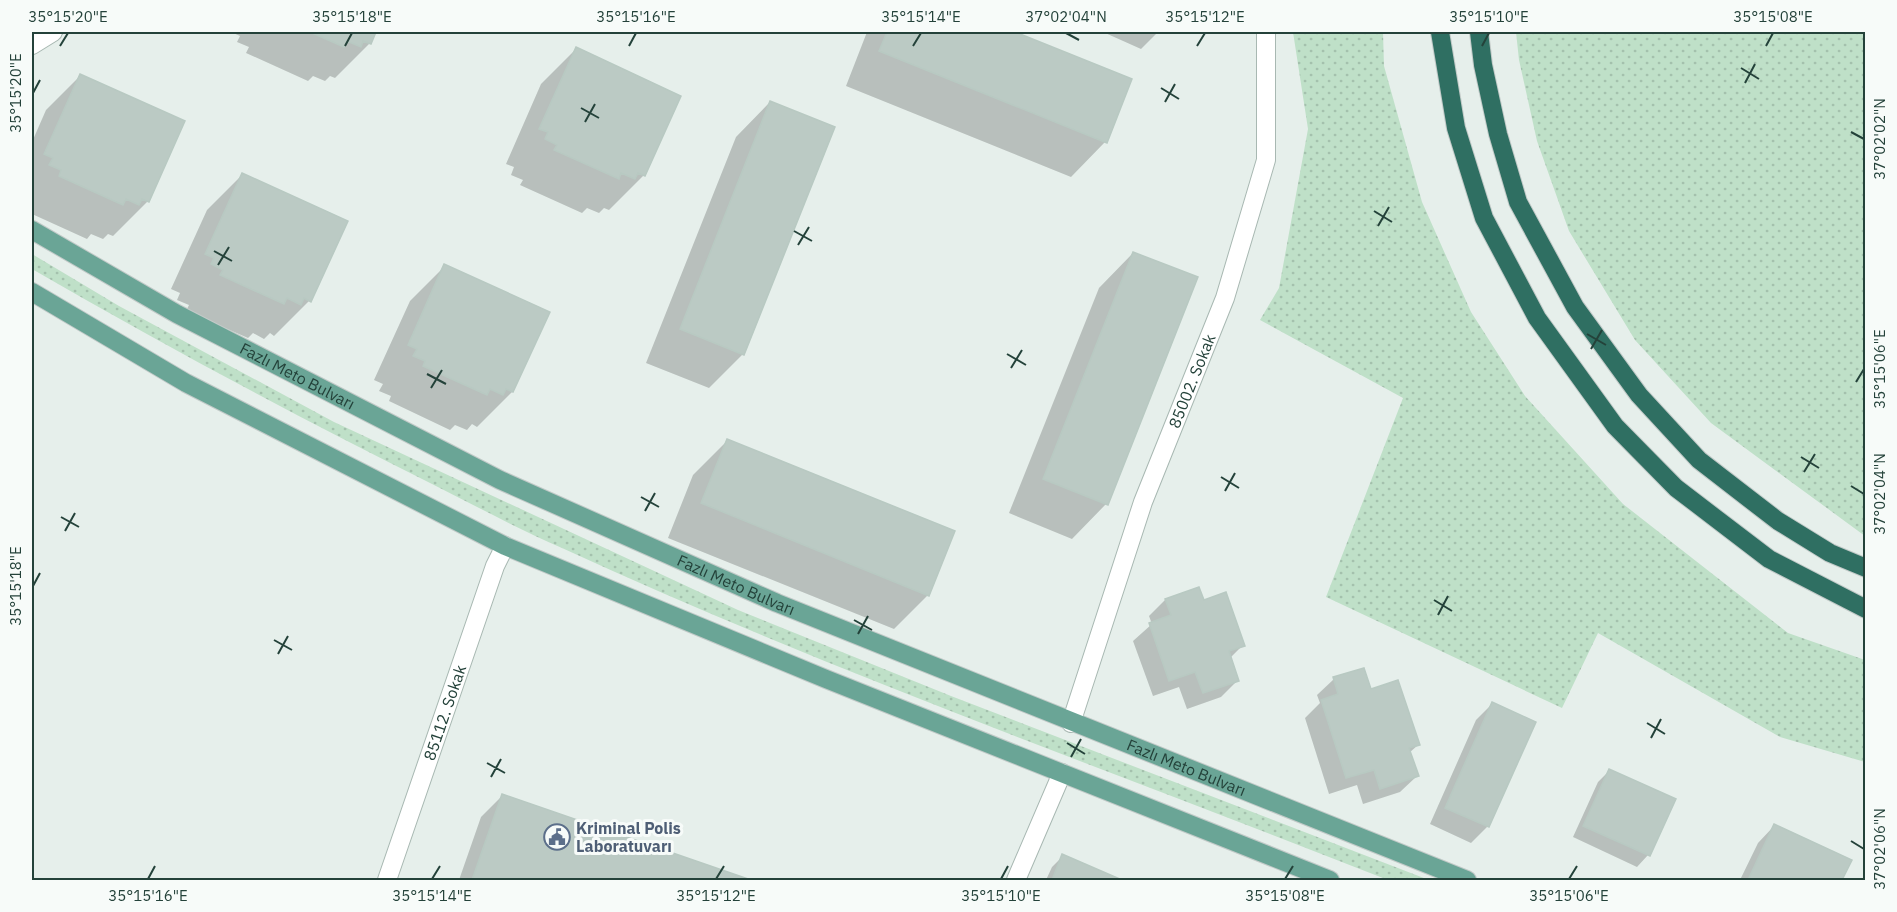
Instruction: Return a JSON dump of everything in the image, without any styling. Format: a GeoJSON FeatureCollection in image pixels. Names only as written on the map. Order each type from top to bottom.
{"type":"FeatureCollection","features":[{"type":"Feature","properties":{"kind":"highway"},"geometry":{"type":"LineString","coordinates":[[1440,32],[1456,128],[1484,218],[1537,318],[1615,426],[1676,488],[1769,559],[1866,609]]}},
{"type":"Feature","properties":{"kind":"highway"},"geometry":{"type":"LineString","coordinates":[[1479,32],[1483,65],[1498,134],[1518,202],[1544,254],[1575,307],[1639,395],[1699,460],[1778,521],[1830,553],[1866,568]]}},
{"type":"Feature","properties":{"kind":"main road","name":"Fazlı Meto Bulvarı"},"geometry":{"type":"LineString","coordinates":[[32,230],[177,314],[500,480],[777,603],[1071,723],[1467,880]]}},
{"type":"Feature","properties":{"kind":"main road"},"geometry":{"type":"LineString","coordinates":[[32,292],[186,383],[505,546],[826,679],[1330,880]]}},
{"type":"Feature","properties":{"kind":"street"},"geometry":{"type":"LineString","coordinates":[[32,45],[53,32]]}},
{"type":"Feature","properties":{"kind":"street","name":"85002. Sokak"},"geometry":{"type":"LineString","coordinates":[[1071,723],[1143,502],[1225,298],[1266,160],[1266,32]]}},
{"type":"Feature","properties":{"kind":"street","name":"85112. Sokak"},"geometry":{"type":"LineString","coordinates":[[387,880],[495,566],[505,546]]}},
{"type":"Feature","properties":{"kind":"street"},"geometry":{"type":"LineString","coordinates":[[1016,880],[1062,773]]}},
{"type":"Feature","properties":{"kind":"green space"},"geometry":{"type":"Polygon","coordinates":[[[1293,32],[1383,32],[1384,66],[1422,202],[1471,312],[1525,396],[1623,504],[1788,633],[1865,660],[1865,762],[1780,737],[1598,633],[1562,708],[1326,597],[1403,398],[1260,320],[1279,288],[1308,129],[1293,32]]]}},
{"type":"Feature","properties":{"kind":"green space"},"geometry":{"type":"Polygon","coordinates":[[[1516,32],[1865,32],[1865,536],[1711,423],[1635,340],[1569,231],[1537,141],[1519,60],[1516,32]]]}},
{"type":"Feature","properties":{"kind":"green space"},"geometry":{"type":"Polygon","coordinates":[[[32,254],[119,306],[334,422],[738,610],[951,696],[1429,880],[1388,880],[869,679],[766,637],[546,541],[332,433],[131,325],[32,269],[32,254]]]}},
{"type":"Feature","properties":{"kind":"building"},"geometry":{"type":"Polygon","coordinates":[[[310,32],[376,32],[371,44],[363,41],[361,47],[347,41],[344,47],[310,32]]]}},
{"type":"Feature","properties":{"kind":"building"},"geometry":{"type":"Polygon","coordinates":[[[887,32],[1015,32],[1132,79],[1107,143],[879,51],[887,32]]]}},
{"type":"Feature","properties":{"kind":"building"},"geometry":{"type":"Polygon","coordinates":[[[576,47],[681,96],[645,176],[638,173],[635,179],[621,173],[619,179],[554,150],[557,145],[545,139],[548,132],[539,129],[576,47]]]}},
{"type":"Feature","properties":{"kind":"building"},"geometry":{"type":"Polygon","coordinates":[[[80,74],[185,121],[149,202],[142,199],[139,205],[126,199],[123,205],[59,176],[61,170],[49,165],[53,158],[44,154],[80,74]]]}},
{"type":"Feature","properties":{"kind":"building"},"geometry":{"type":"Polygon","coordinates":[[[770,101],[835,127],[744,355],[680,329],[770,101]]]}},
{"type":"Feature","properties":{"kind":"building"},"geometry":{"type":"Polygon","coordinates":[[[242,173],[348,221],[311,302],[304,298],[301,305],[287,298],[284,304],[220,275],[223,270],[211,264],[214,258],[205,254],[242,173]]]}},
{"type":"Feature","properties":{"kind":"building"},"geometry":{"type":"Polygon","coordinates":[[[1133,252],[1198,277],[1108,505],[1043,479],[1133,252]]]}},
{"type":"Feature","properties":{"kind":"building"},"geometry":{"type":"Polygon","coordinates":[[[444,264],[550,312],[513,392],[506,389],[503,395],[490,389],[487,395],[423,366],[425,361],[413,356],[417,349],[408,345],[444,264]]]}},
{"type":"Feature","properties":{"kind":"building"},"geometry":{"type":"Polygon","coordinates":[[[727,439],[955,531],[929,596],[701,503],[727,439]]]}},
{"type":"Feature","properties":{"kind":"building"},"geometry":{"type":"Polygon","coordinates":[[[1199,587],[1204,600],[1226,592],[1245,646],[1229,651],[1239,681],[1203,693],[1195,672],[1169,681],[1149,623],[1171,615],[1165,599],[1199,587]]]}},
{"type":"Feature","properties":{"kind":"building"},"geometry":{"type":"Polygon","coordinates":[[[1364,668],[1371,689],[1398,680],[1420,745],[1409,748],[1419,776],[1380,789],[1374,770],[1346,778],[1321,700],[1338,694],[1333,677],[1364,668]]]}},
{"type":"Feature","properties":{"kind":"building"},"geometry":{"type":"Polygon","coordinates":[[[1492,702],[1536,722],[1489,827],[1445,808],[1492,702]]]}},
{"type":"Feature","properties":{"kind":"building"},"geometry":{"type":"Polygon","coordinates":[[[1609,769],[1676,799],[1650,856],[1583,826],[1609,769]]]}},
{"type":"Feature","properties":{"kind":"building","name":"Kriminal Polis Laboratuvarı"},"geometry":{"type":"Polygon","coordinates":[[[502,794],[751,880],[472,880],[502,794]]]}},
{"type":"Feature","properties":{"kind":"building"},"geometry":{"type":"Polygon","coordinates":[[[1774,824],[1852,860],[1842,880],[1748,880],[1774,824]]]}},
{"type":"Feature","properties":{"kind":"building"},"geometry":{"type":"Polygon","coordinates":[[[1062,854],[1122,880],[1052,880],[1062,854]]]}},
{"type":"Feature","properties":{"kind":"place","name":"Kriminal Polis Laboratuvarı"},"geometry":{"type":"Point","coordinates":[557,837]}}]}
